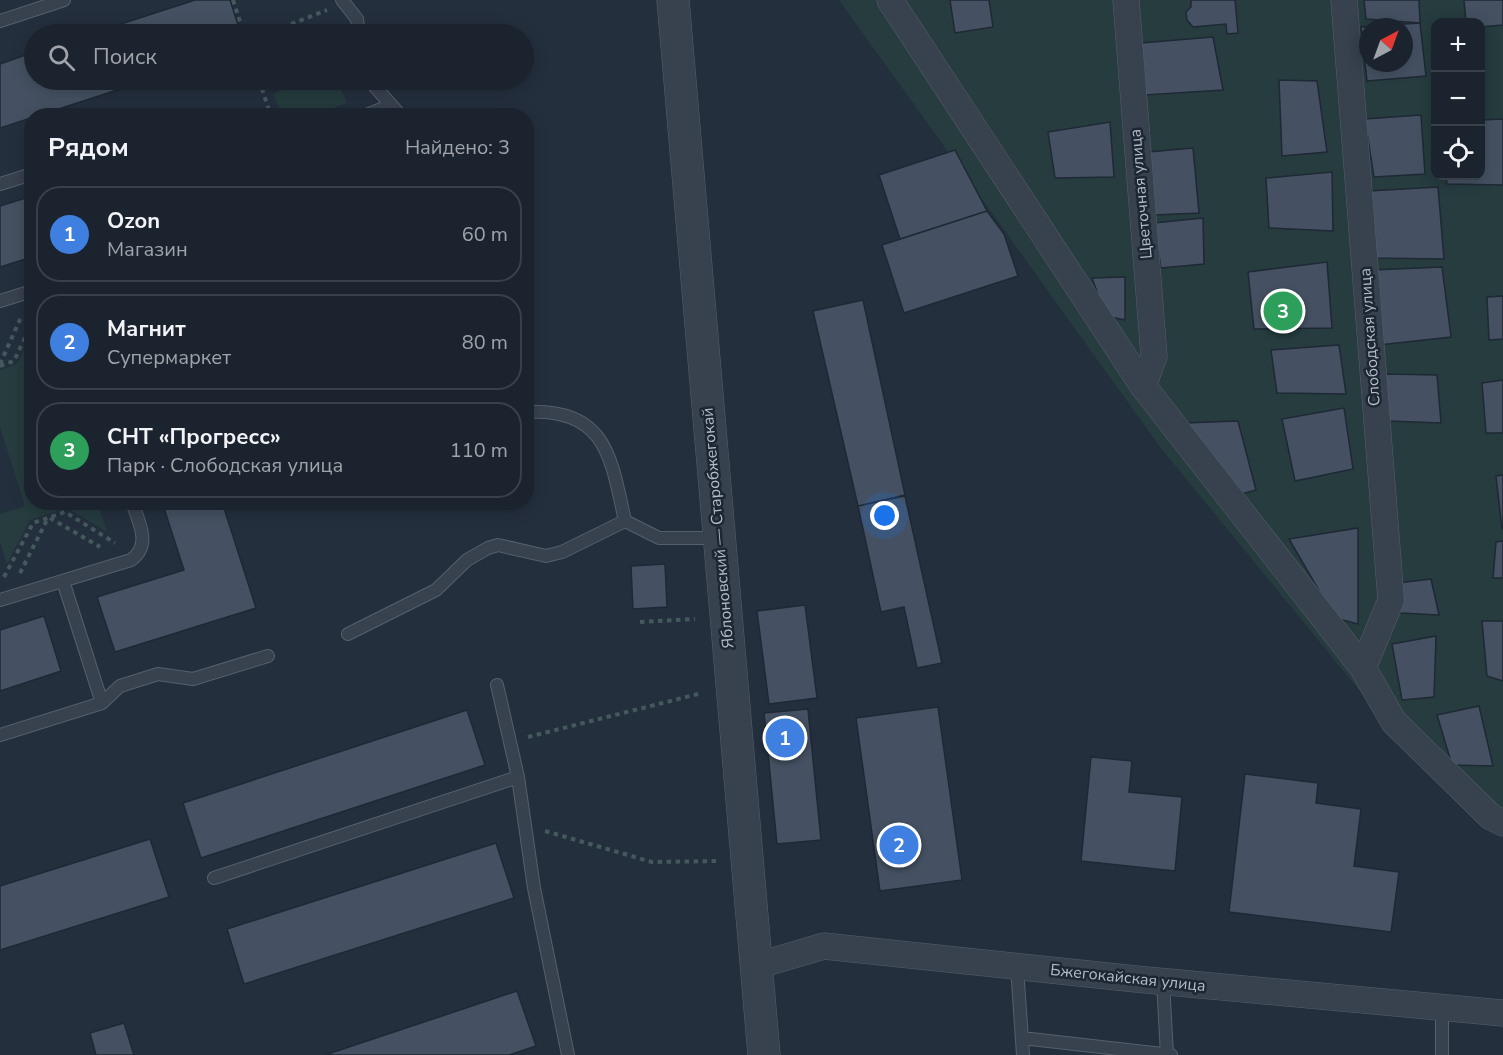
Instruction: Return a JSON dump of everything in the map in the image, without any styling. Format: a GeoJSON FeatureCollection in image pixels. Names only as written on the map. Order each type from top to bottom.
{"type":"FeatureCollection","features":[{"type":"Feature","properties":{"kind":"street","name":"Яблоновский — Старобжегокай"},"geometry":{"type":"LineString","coordinates":[[674,0],[764,1055]]}},
{"type":"Feature","properties":{"kind":"street"},"geometry":{"type":"LineString","coordinates":[[890,0],[1143,386],[1363,668],[1394,722],[1491,817],[1503,823]]}},
{"type":"Feature","properties":{"kind":"street"},"geometry":{"type":"LineString","coordinates":[[909,32],[912,0]]}},
{"type":"Feature","properties":{"kind":"street","name":"Цветочная улица"},"geometry":{"type":"LineString","coordinates":[[1126,0],[1154,356],[1143,386]]}},
{"type":"Feature","properties":{"kind":"street","name":"Слободская улица"},"geometry":{"type":"LineString","coordinates":[[1344,0],[1391,600],[1363,668]]}},
{"type":"Feature","properties":{"kind":"street","name":"Бжегокайская улица"},"geometry":{"type":"LineString","coordinates":[[756,966],[824,946],[1017,967],[1503,1013]]}},
{"type":"Feature","properties":{"kind":"lane"},"geometry":{"type":"LineString","coordinates":[[0,21],[64,0]]}},
{"type":"Feature","properties":{"kind":"lane"},"geometry":{"type":"LineString","coordinates":[[343,2],[357,19],[358,24]]}},
{"type":"Feature","properties":{"kind":"lane"},"geometry":{"type":"LineString","coordinates":[[378,90],[394,108]]}},
{"type":"Feature","properties":{"kind":"lane"},"geometry":{"type":"LineString","coordinates":[[384,108],[391,105]]}},
{"type":"Feature","properties":{"kind":"lane"},"geometry":{"type":"LineString","coordinates":[[0,184],[24,176]]}},
{"type":"Feature","properties":{"kind":"lane"},"geometry":{"type":"LineString","coordinates":[[0,301],[24,294]]}},
{"type":"Feature","properties":{"kind":"lane"},"geometry":{"type":"LineString","coordinates":[[534,411],[572,417],[586,424],[602,441],[611,457],[625,521]]}},
{"type":"Feature","properties":{"kind":"lane"},"geometry":{"type":"LineString","coordinates":[[0,600],[131,560],[144,546],[135,510]]}},
{"type":"Feature","properties":{"kind":"lane"},"geometry":{"type":"LineString","coordinates":[[625,521],[659,538],[719,538]]}},
{"type":"Feature","properties":{"kind":"lane"},"geometry":{"type":"LineString","coordinates":[[348,634],[436,590],[467,560],[488,548],[498,545],[546,556],[562,552],[625,521]]}},
{"type":"Feature","properties":{"kind":"lane"},"geometry":{"type":"LineString","coordinates":[[63,581],[102,703]]}},
{"type":"Feature","properties":{"kind":"lane"},"geometry":{"type":"LineString","coordinates":[[0,735],[102,703],[120,686],[158,674],[193,679],[268,656]]}},
{"type":"Feature","properties":{"kind":"lane"},"geometry":{"type":"LineString","coordinates":[[497,685],[518,777],[534,888],[568,1055]]}},
{"type":"Feature","properties":{"kind":"lane"},"geometry":{"type":"LineString","coordinates":[[214,878],[518,777]]}},
{"type":"Feature","properties":{"kind":"lane"},"geometry":{"type":"LineString","coordinates":[[1017,967],[1023,1055]]}},
{"type":"Feature","properties":{"kind":"lane"},"geometry":{"type":"LineString","coordinates":[[1022,1038],[1169,1055],[1163,981]]}},
{"type":"Feature","properties":{"kind":"lane"},"geometry":{"type":"LineString","coordinates":[[1442,1007],[1442,1055]]}},
{"type":"Feature","properties":{"kind":"path"},"geometry":{"type":"LineString","coordinates":[[233,0],[241,24]]}},
{"type":"Feature","properties":{"kind":"path"},"geometry":{"type":"LineString","coordinates":[[290,24],[343,2]]}},
{"type":"Feature","properties":{"kind":"path"},"geometry":{"type":"LineString","coordinates":[[262,90],[268,108]]}},
{"type":"Feature","properties":{"kind":"path"},"geometry":{"type":"LineString","coordinates":[[0,365],[24,309]]}},
{"type":"Feature","properties":{"kind":"path"},"geometry":{"type":"LineString","coordinates":[[0,365],[14,361],[24,340]]}},
{"type":"Feature","properties":{"kind":"path"},"geometry":{"type":"LineString","coordinates":[[4,577],[33,523],[65,513],[115,543]]}},
{"type":"Feature","properties":{"kind":"path"},"geometry":{"type":"LineString","coordinates":[[49,518],[100,547]]}},
{"type":"Feature","properties":{"kind":"path"},"geometry":{"type":"LineString","coordinates":[[20,573],[49,518]]}},
{"type":"Feature","properties":{"kind":"path"},"geometry":{"type":"LineString","coordinates":[[640,622],[695,619]]}},
{"type":"Feature","properties":{"kind":"path"},"geometry":{"type":"LineString","coordinates":[[510,742],[702,693]]}},
{"type":"Feature","properties":{"kind":"path"},"geometry":{"type":"LineString","coordinates":[[525,824],[652,862],[701,863],[747,858]]}},
{"type":"Feature","properties":{"kind":"green space"},"geometry":{"type":"Polygon","coordinates":[[[839,0],[1503,0],[1503,830],[1391,729],[1160,447],[839,0]]]}},
{"type":"Feature","properties":{"kind":"green space"},"geometry":{"type":"Polygon","coordinates":[[[283,90],[341,90],[347,103],[333,108],[279,108],[273,94],[283,90]]]}},
{"type":"Feature","properties":{"kind":"green space"},"geometry":{"type":"Polygon","coordinates":[[[24,348],[24,503],[0,427],[0,370],[17,364],[24,348]]]}},
{"type":"Feature","properties":{"kind":"green space"},"geometry":{"type":"Polygon","coordinates":[[[24,506],[24,510],[61,510],[30,520],[7,564],[0,542],[0,514],[24,506]]]}},
{"type":"Feature","properties":{"kind":"green space"},"geometry":{"type":"Polygon","coordinates":[[[70,510],[100,510],[107,532],[70,510]]]}},
{"type":"Feature","properties":{"kind":"building"},"geometry":{"type":"Polygon","coordinates":[[[195,0],[230,0],[238,24],[121,24],[195,0]]]}},
{"type":"Feature","properties":{"kind":"building"},"geometry":{"type":"Polygon","coordinates":[[[950,0],[989,0],[993,27],[955,33],[950,0]]]}},
{"type":"Feature","properties":{"kind":"building"},"geometry":{"type":"Polygon","coordinates":[[[1191,0],[1235,0],[1238,33],[1227,34],[1226,24],[1193,27],[1187,20],[1186,12],[1191,7],[1191,0]]]}},
{"type":"Feature","properties":{"kind":"building"},"geometry":{"type":"Polygon","coordinates":[[[1364,0],[1419,0],[1420,23],[1413,22],[1413,18],[1366,18],[1364,0]]]}},
{"type":"Feature","properties":{"kind":"building"},"geometry":{"type":"Polygon","coordinates":[[[1464,0],[1503,0],[1503,25],[1485,27],[1485,18],[1466,18],[1464,0]]]}},
{"type":"Feature","properties":{"kind":"building"},"geometry":{"type":"Polygon","coordinates":[[[1413,23],[1420,23],[1426,76],[1367,81],[1366,72],[1413,72],[1413,23]]]}},
{"type":"Feature","properties":{"kind":"building"},"geometry":{"type":"Polygon","coordinates":[[[1213,37],[1223,90],[1145,95],[1141,43],[1213,37]]]}},
{"type":"Feature","properties":{"kind":"building"},"geometry":{"type":"Polygon","coordinates":[[[24,56],[24,90],[117,90],[62,108],[24,108],[24,120],[0,128],[0,64],[24,56]]]}},
{"type":"Feature","properties":{"kind":"building"},"geometry":{"type":"Polygon","coordinates":[[[1279,80],[1317,81],[1327,152],[1282,156],[1279,80]]]}},
{"type":"Feature","properties":{"kind":"building"},"geometry":{"type":"Polygon","coordinates":[[[1421,115],[1425,174],[1374,177],[1365,119],[1421,115]]]}},
{"type":"Feature","properties":{"kind":"building"},"geometry":{"type":"Polygon","coordinates":[[[1503,119],[1503,185],[1447,184],[1446,180],[1485,180],[1485,120],[1503,119]]]}},
{"type":"Feature","properties":{"kind":"building"},"geometry":{"type":"Polygon","coordinates":[[[1110,122],[1114,177],[1055,178],[1048,132],[1110,122]]]}},
{"type":"Feature","properties":{"kind":"building"},"geometry":{"type":"Polygon","coordinates":[[[1193,148],[1199,213],[1154,215],[1148,152],[1193,148]]]}},
{"type":"Feature","properties":{"kind":"building"},"geometry":{"type":"Polygon","coordinates":[[[955,150],[987,211],[900,239],[879,175],[955,150]]]}},
{"type":"Feature","properties":{"kind":"building"},"geometry":{"type":"Polygon","coordinates":[[[1332,172],[1333,231],[1269,228],[1266,178],[1332,172]]]}},
{"type":"Feature","properties":{"kind":"building"},"geometry":{"type":"Polygon","coordinates":[[[1438,187],[1444,259],[1374,258],[1369,191],[1438,187]]]}},
{"type":"Feature","properties":{"kind":"building"},"geometry":{"type":"Polygon","coordinates":[[[24,198],[24,260],[0,267],[0,206],[24,198]]]}},
{"type":"Feature","properties":{"kind":"building"},"geometry":{"type":"Polygon","coordinates":[[[987,211],[1004,234],[1018,276],[904,313],[882,245],[987,211]]]}},
{"type":"Feature","properties":{"kind":"building"},"geometry":{"type":"Polygon","coordinates":[[[1203,218],[1204,264],[1161,268],[1154,223],[1203,218]]]}},
{"type":"Feature","properties":{"kind":"building"},"geometry":{"type":"Polygon","coordinates":[[[1327,262],[1332,328],[1254,329],[1248,272],[1327,262]]]}},
{"type":"Feature","properties":{"kind":"building"},"geometry":{"type":"Polygon","coordinates":[[[1442,267],[1451,337],[1379,345],[1373,270],[1442,267]]]}},
{"type":"Feature","properties":{"kind":"building"},"geometry":{"type":"Polygon","coordinates":[[[1125,277],[1125,320],[1106,316],[1092,278],[1125,277]]]}},
{"type":"Feature","properties":{"kind":"building"},"geometry":{"type":"Polygon","coordinates":[[[1503,296],[1503,339],[1489,340],[1487,297],[1503,296]]]}},
{"type":"Feature","properties":{"kind":"building"},"geometry":{"type":"Polygon","coordinates":[[[863,300],[905,495],[858,506],[813,311],[863,300]]]}},
{"type":"Feature","properties":{"kind":"building"},"geometry":{"type":"Polygon","coordinates":[[[1339,345],[1346,394],[1277,393],[1271,350],[1339,345]]]}},
{"type":"Feature","properties":{"kind":"building"},"geometry":{"type":"Polygon","coordinates":[[[1385,374],[1437,375],[1441,423],[1389,421],[1385,374]]]}},
{"type":"Feature","properties":{"kind":"building"},"geometry":{"type":"Polygon","coordinates":[[[1503,380],[1503,433],[1486,433],[1482,383],[1503,380]]]}},
{"type":"Feature","properties":{"kind":"building"},"geometry":{"type":"Polygon","coordinates":[[[1344,408],[1353,469],[1295,481],[1282,419],[1344,408]]]}},
{"type":"Feature","properties":{"kind":"building"},"geometry":{"type":"Polygon","coordinates":[[[1238,421],[1256,490],[1238,495],[1184,423],[1238,421]]]}},
{"type":"Feature","properties":{"kind":"building"},"geometry":{"type":"Polygon","coordinates":[[[1503,475],[1503,529],[1502,529],[1496,476],[1503,475]]]}},
{"type":"Feature","properties":{"kind":"building"},"geometry":{"type":"Polygon","coordinates":[[[905,496],[942,663],[917,668],[904,607],[881,612],[858,506],[905,496]]]}},
{"type":"Feature","properties":{"kind":"building"},"geometry":{"type":"Polygon","coordinates":[[[165,510],[225,510],[256,608],[115,652],[97,597],[184,570],[165,510]]]}},
{"type":"Feature","properties":{"kind":"building"},"geometry":{"type":"Polygon","coordinates":[[[1358,528],[1358,624],[1335,618],[1289,539],[1358,528]]]}},
{"type":"Feature","properties":{"kind":"building"},"geometry":{"type":"Polygon","coordinates":[[[1503,541],[1503,578],[1493,578],[1496,542],[1503,541]]]}},
{"type":"Feature","properties":{"kind":"building"},"geometry":{"type":"Polygon","coordinates":[[[665,564],[667,607],[633,609],[631,566],[665,564]]]}},
{"type":"Feature","properties":{"kind":"building"},"geometry":{"type":"Polygon","coordinates":[[[1431,579],[1439,615],[1400,613],[1398,583],[1431,579]]]}},
{"type":"Feature","properties":{"kind":"building"},"geometry":{"type":"Polygon","coordinates":[[[805,605],[817,698],[769,704],[757,611],[805,605]]]}},
{"type":"Feature","properties":{"kind":"building"},"geometry":{"type":"Polygon","coordinates":[[[44,616],[61,671],[0,691],[0,630],[44,616]]]}},
{"type":"Feature","properties":{"kind":"building"},"geometry":{"type":"Polygon","coordinates":[[[1482,621],[1503,621],[1503,681],[1487,676],[1482,621]]]}},
{"type":"Feature","properties":{"kind":"building"},"geometry":{"type":"Polygon","coordinates":[[[1436,636],[1434,697],[1402,700],[1392,644],[1436,636]]]}},
{"type":"Feature","properties":{"kind":"building"},"geometry":{"type":"Polygon","coordinates":[[[1479,706],[1493,766],[1452,765],[1437,715],[1479,706]]]}},
{"type":"Feature","properties":{"kind":"building"},"geometry":{"type":"Polygon","coordinates":[[[938,707],[962,880],[880,891],[856,718],[938,707]]]}},
{"type":"Feature","properties":{"kind":"building"},"geometry":{"type":"Polygon","coordinates":[[[808,709],[821,840],[777,844],[764,713],[808,709]]]}},
{"type":"Feature","properties":{"kind":"building"},"geometry":{"type":"Polygon","coordinates":[[[467,710],[485,765],[201,858],[183,803],[467,710]]]}},
{"type":"Feature","properties":{"kind":"building"},"geometry":{"type":"Polygon","coordinates":[[[1091,757],[1132,761],[1129,792],[1182,797],[1175,871],[1081,861],[1091,757]]]}},
{"type":"Feature","properties":{"kind":"building"},"geometry":{"type":"Polygon","coordinates":[[[1245,774],[1318,783],[1316,803],[1361,809],[1354,866],[1399,872],[1391,932],[1229,912],[1245,774]]]}},
{"type":"Feature","properties":{"kind":"building"},"geometry":{"type":"Polygon","coordinates":[[[150,839],[169,897],[0,950],[0,886],[150,839]]]}},
{"type":"Feature","properties":{"kind":"building"},"geometry":{"type":"Polygon","coordinates":[[[496,843],[514,898],[244,984],[227,929],[496,843]]]}},
{"type":"Feature","properties":{"kind":"building"},"geometry":{"type":"Polygon","coordinates":[[[517,991],[536,1046],[509,1055],[325,1055],[517,991]]]}},
{"type":"Feature","properties":{"kind":"building"},"geometry":{"type":"Polygon","coordinates":[[[124,1023],[134,1055],[96,1055],[90,1033],[124,1023]]]}},
{"type":"Feature","properties":{"kind":"place","name":"СНТ «Прогресс»"},"geometry":{"type":"Point","coordinates":[1283,311]}},
{"type":"Feature","properties":{"kind":"place","name":"Ozon"},"geometry":{"type":"Point","coordinates":[785,738]}},
{"type":"Feature","properties":{"kind":"place","name":"Магнит"},"geometry":{"type":"Point","coordinates":[899,845]}}]}
